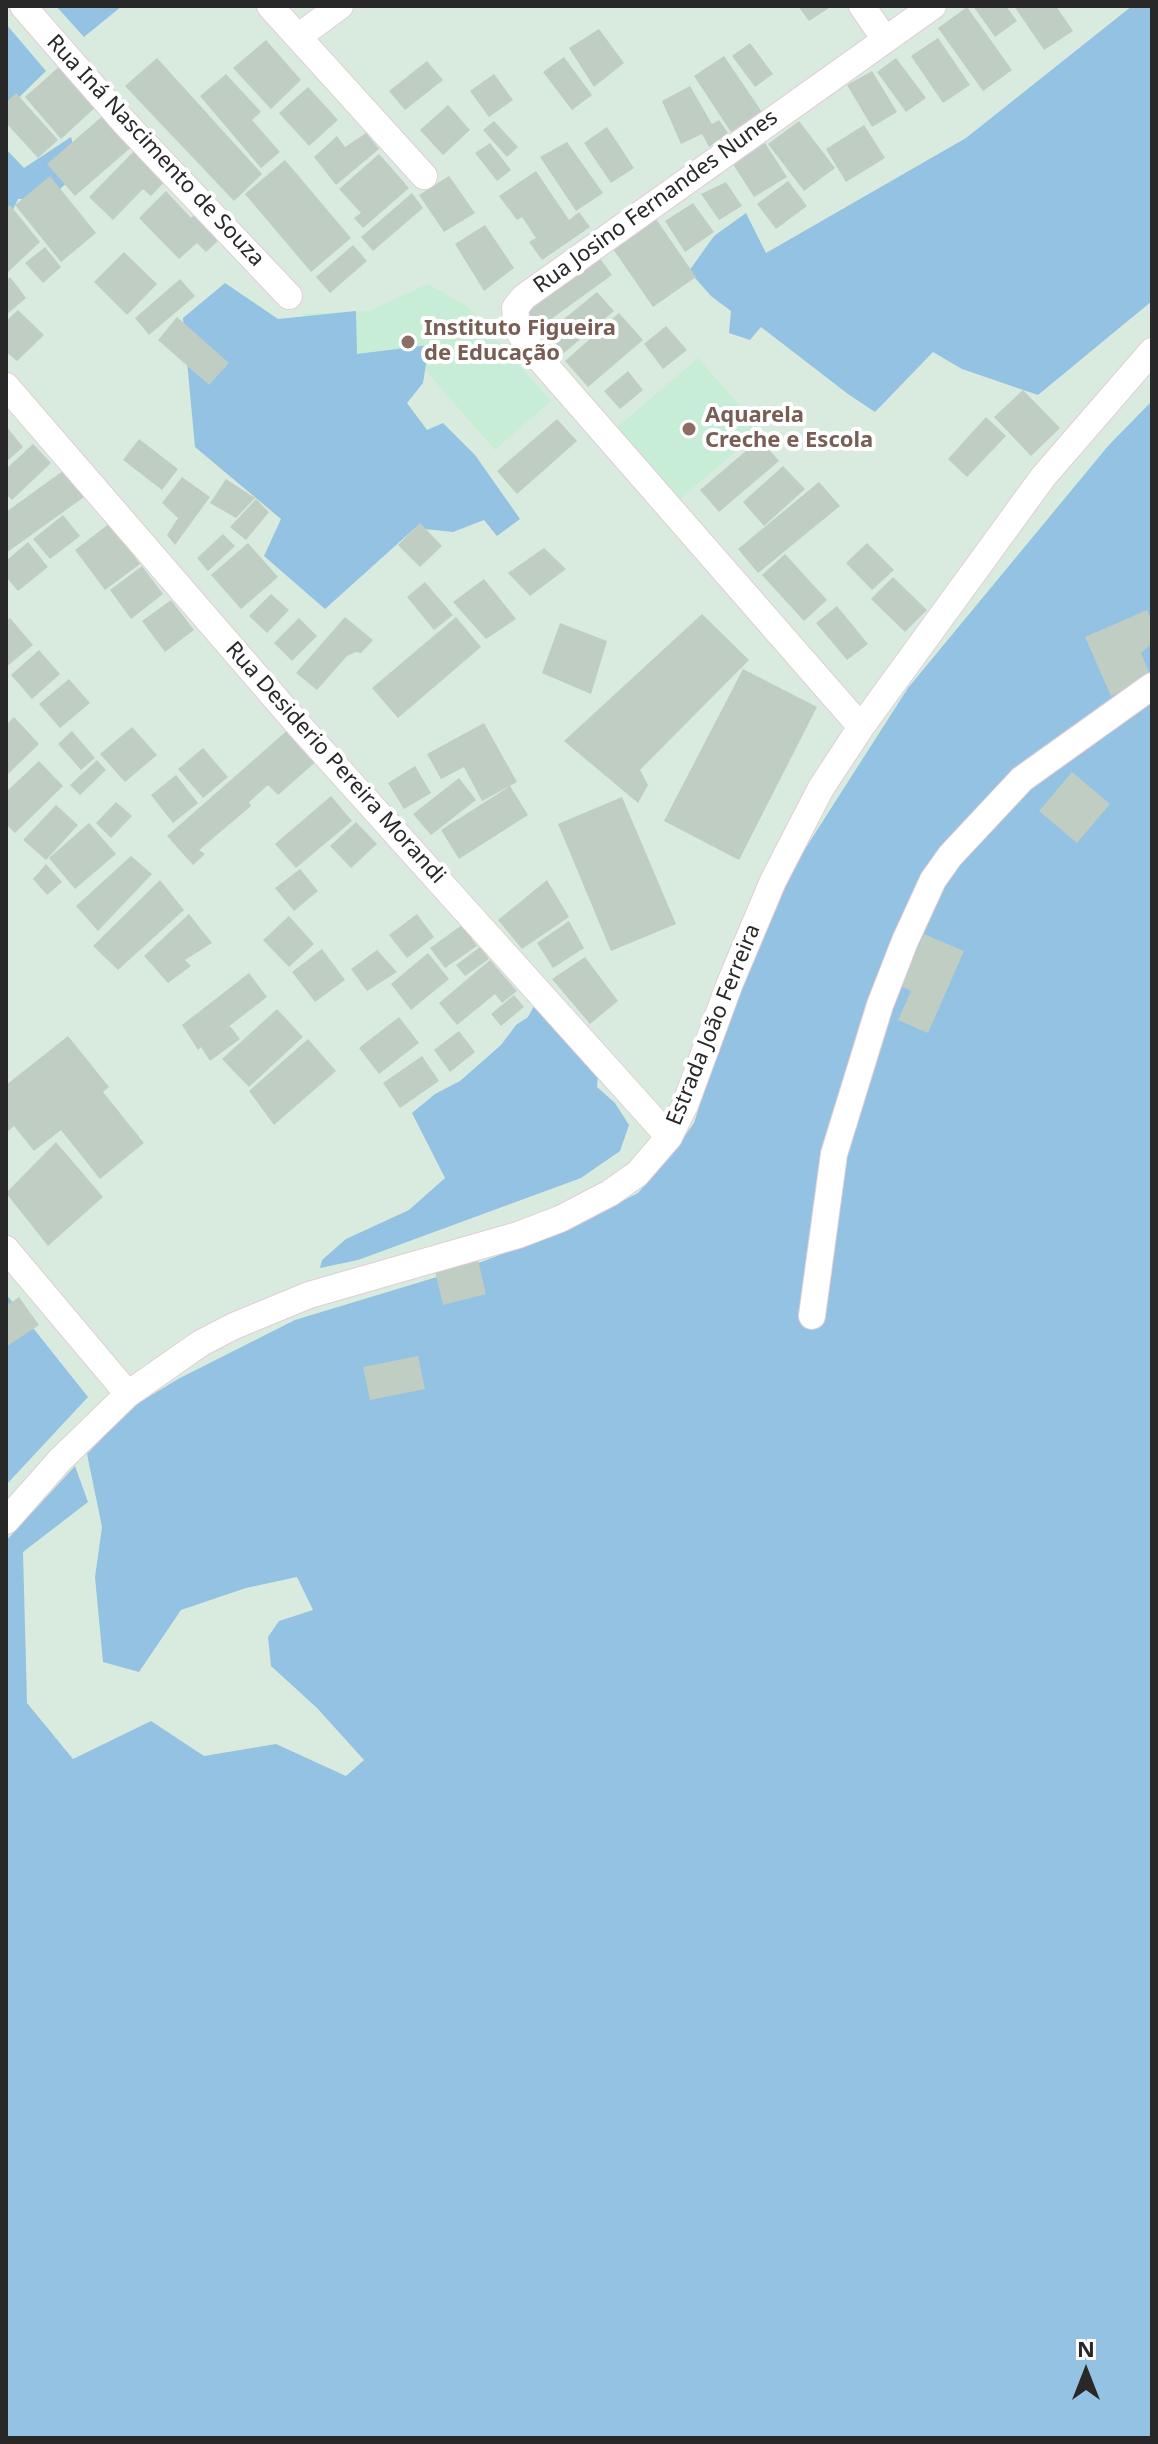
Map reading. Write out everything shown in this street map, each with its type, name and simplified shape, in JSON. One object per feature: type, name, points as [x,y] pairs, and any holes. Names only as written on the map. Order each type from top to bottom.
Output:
[{"type":"street","name":"Rua Iná Nascimento de Souza","points":[[23,6],[124,122],[289,296]]},
{"type":"street","points":[[270,6],[424,176]]},
{"type":"street","points":[[298,37],[340,6]]},
{"type":"street","points":[[862,6],[884,38]]},
{"type":"street","name":"Rua Josino Fernandes Nunes","points":[[861,727],[525,342],[514,318],[515,308],[524,297],[933,6]]},
{"type":"street","name":"Estrada João Ferreira","points":[[6,1521],[60,1460],[128,1394],[201,1343],[309,1295],[518,1235],[560,1219],[637,1174],[669,1137],[694,1085],[730,983],[773,881],[821,788],[861,727],[1043,477],[1152,351]]},
{"type":"street","name":"Rua Desiderio Pereira Morandi","points":[[6,386],[296,722],[669,1137]]},
{"type":"street","points":[[812,1316],[834,1154],[880,1005],[933,880],[950,856],[1022,779],[1152,686]]},
{"type":"street","points":[[6,1249],[128,1394]]},
{"type":"shaded area","points":[[56,6],[122,6],[84,37]]},
{"type":"shaded area","points":[[1132,6],[1152,6],[1152,301],[1038,395],[962,369],[933,352],[875,412],[761,327],[750,340],[729,333],[731,311],[711,296],[689,271],[714,236],[746,213],[766,253],[966,138]]},
{"type":"shaded area","points":[[6,24],[46,71],[6,110]]},
{"type":"shaded area","points":[[71,137],[80,171],[49,199],[18,199],[6,225],[6,149],[24,168]]},
{"type":"shaded area","points":[[225,283],[278,319],[356,311],[357,354],[429,345],[423,383],[407,403],[427,430],[443,423],[475,455],[520,519],[497,536],[484,520],[453,532],[415,528],[325,609],[264,556],[281,519],[195,447],[183,318]]},
{"type":"shaded area","name":"Instituto Figueira de Educação","points":[[428,284],[467,306],[551,401],[495,450],[425,370],[342,389],[301,314],[369,311]]},
{"type":"shaded area","name":"Aquarela Creche e Escola","points":[[698,358],[761,430],[679,500],[616,428]]},
{"type":"shaded area","points":[[1152,401],[1152,2438],[6,2438],[6,1541],[75,1466],[88,1502],[23,1552],[27,1703],[73,1759],[151,1721],[204,1756],[276,1744],[346,1776],[364,1760],[317,1708],[271,1666],[268,1637],[279,1621],[313,1610],[297,1577],[246,1588],[181,1610],[139,1672],[103,1662],[95,1577],[102,1527],[87,1454],[132,1407],[178,1379],[295,1320],[460,1270],[568,1229],[638,1193],[694,1123],[731,1008],[789,874],[908,688],[1108,446]]},
{"type":"shaded area","points":[[535,1004],[598,1074],[597,1087],[615,1103],[629,1125],[620,1151],[581,1178],[358,1260],[320,1268],[322,1260],[346,1239],[409,1210],[445,1178],[412,1113],[435,1094],[460,1081],[501,1045],[516,1025],[528,1017]]},
{"type":"shaded area","points":[[6,1294],[88,1397],[6,1485]]},
{"type":"building","points":[[798,6],[832,6],[809,21]]},
{"type":"building","points":[[973,6],[1006,6],[1017,21],[995,37]]},
{"type":"building","points":[[1014,6],[1056,6],[1073,31],[1044,50]]},
{"type":"building","points":[[967,7],[1012,70],[983,91],[938,28]]},
{"type":"building","points":[[599,29],[624,63],[594,87],[569,48]]},
{"type":"building","points":[[938,38],[970,85],[943,103],[911,56]]},
{"type":"building","points":[[266,40],[301,80],[271,109],[233,68]]},
{"type":"building","points":[[750,43],[773,74],[755,87],[732,56]]},
{"type":"building","points":[[724,56],[762,112],[731,132],[694,76]]},
{"type":"building","points":[[564,57],[592,95],[572,110],[543,72]]},
{"type":"building","points":[[157,58],[262,174],[234,201],[125,86]]},
{"type":"building","points":[[896,58],[926,98],[906,112],[877,72]]},
{"type":"building","points":[[427,61],[443,80],[405,110],[389,91]]},
{"type":"building","points":[[61,65],[98,105],[61,139],[25,97]]},
{"type":"building","points":[[872,71],[897,112],[872,127],[847,85]]},
{"type":"building","points":[[226,74],[261,112],[252,120],[280,152],[261,168],[200,96]]},
{"type":"building","points":[[494,74],[513,100],[489,117],[470,91]]},
{"type":"building","points":[[690,86],[712,124],[719,120],[728,133],[709,147],[702,134],[681,144],[662,101]]},
{"type":"building","points":[[308,87],[338,120],[309,146],[279,113]]},
{"type":"building","points":[[16,93],[58,140],[38,158],[6,123],[6,102]]},
{"type":"building","points":[[448,105],[470,130],[443,155],[420,130]]},
{"type":"building","points":[[105,114],[135,144],[75,196],[47,164]]},
{"type":"building","points":[[494,121],[518,147],[507,157],[483,130]]},
{"type":"building","points":[[799,121],[835,168],[804,191],[768,144]]},
{"type":"building","points":[[864,125],[885,158],[846,182],[826,149]]},
{"type":"building","points":[[607,127],[634,168],[611,183],[584,143]]},
{"type":"building","points":[[366,133],[379,149],[336,185],[314,157],[337,136],[345,147]]},
{"type":"building","points":[[567,142],[603,193],[576,211],[540,157]]},
{"type":"building","points":[[490,143],[511,170],[497,181],[475,153]]},
{"type":"building","points":[[765,143],[787,177],[754,197],[733,164]]},
{"type":"building","points":[[137,148],[168,178],[151,196],[143,189],[113,220],[89,197]]},
{"type":"building","points":[[379,154],[409,188],[363,228],[354,218],[361,213],[339,189]]},
{"type":"building","points":[[285,160],[351,238],[311,272],[245,194]]},
{"type":"building","points":[[536,171],[569,220],[579,212],[590,227],[542,260],[529,242],[536,238],[522,217],[517,220],[499,196]]},
{"type":"building","points":[[50,176],[96,233],[61,262],[15,205]]},
{"type":"building","points":[[449,176],[475,213],[444,232],[419,195]]},
{"type":"building","points":[[788,181],[807,206],[776,229],[757,204]]},
{"type":"building","points":[[726,182],[742,206],[719,220],[701,194]]},
{"type":"building","points":[[166,191],[191,218],[196,213],[221,238],[206,252],[197,243],[179,259],[139,218]]},
{"type":"building","points":[[412,193],[423,208],[373,251],[361,237]]},
{"type":"building","points":[[693,203],[714,232],[685,252],[665,221]]},
{"type":"building","points":[[10,205],[40,242],[6,274],[6,208]]},
{"type":"building","points":[[656,219],[696,277],[653,307],[613,249]]},
{"type":"building","points":[[485,225],[514,268],[484,291],[455,244]]},
{"type":"building","points":[[353,245],[367,261],[330,293],[316,277]]},
{"type":"building","points":[[45,247],[61,267],[43,283],[25,263]]},
{"type":"building","points":[[124,252],[157,284],[127,315],[94,282]]},
{"type":"building","points":[[596,253],[612,275],[536,330],[520,309]]},
{"type":"building","points":[[10,277],[26,298],[6,315],[6,281]]},
{"type":"building","points":[[180,279],[195,296],[149,335],[135,318]]},
{"type":"building","points":[[597,292],[614,311],[559,357],[542,337]]},
{"type":"building","points":[[18,310],[44,335],[17,361],[6,352],[6,321]]},
{"type":"building","points":[[619,313],[643,340],[588,387],[565,361]]},
{"type":"building","points":[[177,317],[229,363],[209,385],[158,340]]},
{"type":"building","points":[[666,326],[687,350],[663,369],[644,344]]},
{"type":"building","points":[[628,371],[643,390],[620,409],[604,391]]},
{"type":"building","points":[[1023,390],[1060,428],[1031,456],[994,417]]},
{"type":"building","points":[[986,417],[1006,436],[967,477],[948,459]]},
{"type":"building","points":[[557,419],[577,441],[517,494],[497,471]]},
{"type":"building","points":[[6,426],[23,447],[6,462]]},
{"type":"building","points":[[139,439],[178,469],[162,490],[123,460]]},
{"type":"building","points":[[760,439],[779,461],[719,512],[700,490]]},
{"type":"building","points":[[33,444],[51,463],[12,500],[6,494],[6,469]]},
{"type":"building","points":[[783,466],[805,489],[764,526],[743,502]]},
{"type":"building","points":[[67,468],[87,495],[6,553],[6,512]]},
{"type":"building","points":[[182,477],[210,497],[175,545],[167,535],[178,518],[162,503]]},
{"type":"building","points":[[226,479],[255,498],[236,518],[210,503]]},
{"type":"building","points":[[819,482],[840,506],[758,573],[738,549]]},
{"type":"building","points":[[256,499],[269,512],[246,540],[230,527]]},
{"type":"building","points":[[63,515],[80,536],[50,559],[33,539]]},
{"type":"building","points":[[110,523],[140,564],[105,590],[75,550]]},
{"type":"building","points":[[420,523],[442,546],[420,567],[398,545]]},
{"type":"building","points":[[223,534],[235,546],[208,571],[197,558]]},
{"type":"building","points":[[28,542],[48,567],[18,591],[6,577],[6,561]]},
{"type":"building","points":[[248,543],[278,577],[241,609],[211,575]]},
{"type":"building","points":[[867,543],[894,570],[872,590],[846,563]]},
{"type":"building","points":[[544,548],[566,569],[530,596],[508,573]]},
{"type":"building","points":[[785,554],[827,600],[804,621],[762,575]]},
{"type":"building","points":[[142,566],[163,594],[131,619],[110,590]]},
{"type":"building","points":[[893,577],[927,610],[905,632],[871,599]]},
{"type":"building","points":[[484,579],[516,619],[486,639],[453,602]]},
{"type":"building","points":[[425,582],[453,615],[434,630],[407,597]]},
{"type":"building","points":[[271,594],[289,610],[267,633],[249,616]]},
{"type":"building","points":[[171,600],[194,630],[165,652],[142,621]]},
{"type":"building","points":[[837,606],[868,644],[847,660],[816,623]]},
{"type":"building","points":[[1147,610],[1152,621],[1152,643],[1141,653],[1152,679],[1111,696],[1085,637]]},
{"type":"building","points":[[702,614],[749,660],[640,770],[648,785],[638,803],[564,741]]},
{"type":"building","points":[[345,617],[373,640],[361,653],[347,656],[317,690],[296,673]]},
{"type":"building","points":[[456,617],[481,647],[398,718],[372,688]]},
{"type":"building","points":[[10,618],[33,645],[6,667],[6,621]]},
{"type":"building","points":[[299,618],[317,636],[292,661],[274,643]]},
{"type":"building","points":[[560,623],[607,641],[591,694],[542,673]]},
{"type":"building","points":[[39,650],[60,674],[32,699],[11,675]]},
{"type":"building","points":[[743,669],[817,707],[739,860],[664,821]]},
{"type":"building","points":[[69,679],[90,703],[60,728],[39,704]]},
{"type":"building","points":[[14,717],[39,744],[6,776],[6,725]]},
{"type":"building","points":[[484,723],[517,782],[482,801],[464,767],[441,779],[427,754]]},
{"type":"building","points":[[132,727],[157,755],[125,782],[100,754]]},
{"type":"building","points":[[290,728],[318,760],[278,795],[268,785],[249,802],[251,806],[199,850],[205,854],[193,865],[167,836]]},
{"type":"building","points":[[72,731],[95,758],[81,770],[58,744]]},
{"type":"building","points":[[203,748],[228,777],[203,798],[178,769]]},
{"type":"building","points":[[97,760],[106,770],[80,795],[70,785]]},
{"type":"building","points":[[39,761],[63,786],[15,833],[6,824],[6,792]]},
{"type":"building","points":[[415,766],[431,793],[404,809],[388,783]]},
{"type":"building","points":[[1072,772],[1110,804],[1077,843],[1039,811]]},
{"type":"building","points":[[176,775],[198,803],[173,823],[151,795]]},
{"type":"building","points":[[459,778],[476,800],[431,835],[413,814]]},
{"type":"building","points":[[510,786],[528,815],[459,859],[441,830]]},
{"type":"building","points":[[331,796],[352,821],[296,868],[275,844]]},
{"type":"building","points":[[622,797],[676,924],[611,951],[558,824]]},
{"type":"building","points":[[116,802],[132,816],[111,838],[96,823]]},
{"type":"building","points":[[56,805],[78,825],[46,860],[23,840]]},
{"type":"building","points":[[356,822],[377,844],[351,868],[330,846]]},
{"type":"building","points":[[89,823],[116,854],[75,889],[49,858]]},
{"type":"building","points":[[131,856],[152,874],[98,931],[76,906]]},
{"type":"building","points":[[46,864],[62,882],[47,895],[33,879]]},
{"type":"building","points":[[300,869],[318,891],[294,911],[275,888]]},
{"type":"building","points":[[160,880],[184,910],[118,970],[93,946]]},
{"type":"building","points":[[547,880],[569,917],[522,949],[498,920]]},
{"type":"building","points":[[189,914],[212,943],[185,960],[191,966],[168,983],[144,956]]},
{"type":"building","points":[[417,914],[434,937],[407,958],[389,935]]},
{"type":"building","points":[[289,916],[314,944],[289,967],[263,940]]},
{"type":"building","points":[[569,921],[584,948],[553,968],[537,943]]},
{"type":"building","points":[[462,925],[477,946],[445,968],[430,948]]},
{"type":"building","points":[[924,934],[964,951],[928,1033],[898,1020],[911,991],[900,986]]},
{"type":"building","points":[[480,947],[489,959],[465,976],[456,965]]},
{"type":"building","points":[[322,949],[345,980],[315,1002],[292,972]]},
{"type":"building","points":[[377,950],[397,972],[367,991],[351,969]]},
{"type":"building","points":[[428,953],[449,979],[411,1010],[391,984]]},
{"type":"building","points":[[585,957],[618,1001],[590,1024],[552,979]]},
{"type":"building","points":[[490,960],[517,991],[502,1003],[495,994],[457,1025],[439,1003]]},
{"type":"building","points":[[249,973],[267,997],[223,1031],[230,1026],[240,1039],[210,1061],[201,1047],[198,1050],[182,1025]]},
{"type":"building","points":[[514,995],[524,1007],[501,1026],[491,1014]]},
{"type":"building","points":[[277,1009],[303,1037],[249,1087],[222,1059]]},
{"type":"building","points":[[399,1017],[419,1043],[379,1074],[359,1048]]},
{"type":"building","points":[[459,1031],[475,1052],[450,1072],[434,1050]]},
{"type":"building","points":[[68,1036],[109,1087],[103,1092],[144,1143],[100,1179],[61,1130],[34,1151],[14,1126],[6,1133],[6,1085]]},
{"type":"building","points":[[308,1039],[336,1071],[274,1125],[249,1091]]},
{"type":"building","points":[[422,1056],[439,1081],[400,1108],[383,1083]]},
{"type":"building","points":[[56,1142],[103,1197],[48,1246],[6,1193]]},
{"type":"building","points":[[478,1260],[486,1294],[443,1305],[435,1271]]},
{"type":"building","points":[[19,1297],[39,1325],[6,1347],[6,1306]]},
{"type":"building","points":[[418,1356],[425,1389],[370,1400],[363,1367]]},
{"type":"place","name":"Instituto Figueira de Educação","points":[[408,342]]},
{"type":"place","name":"Aquarela Creche e Escola","points":[[689,429]]}]
